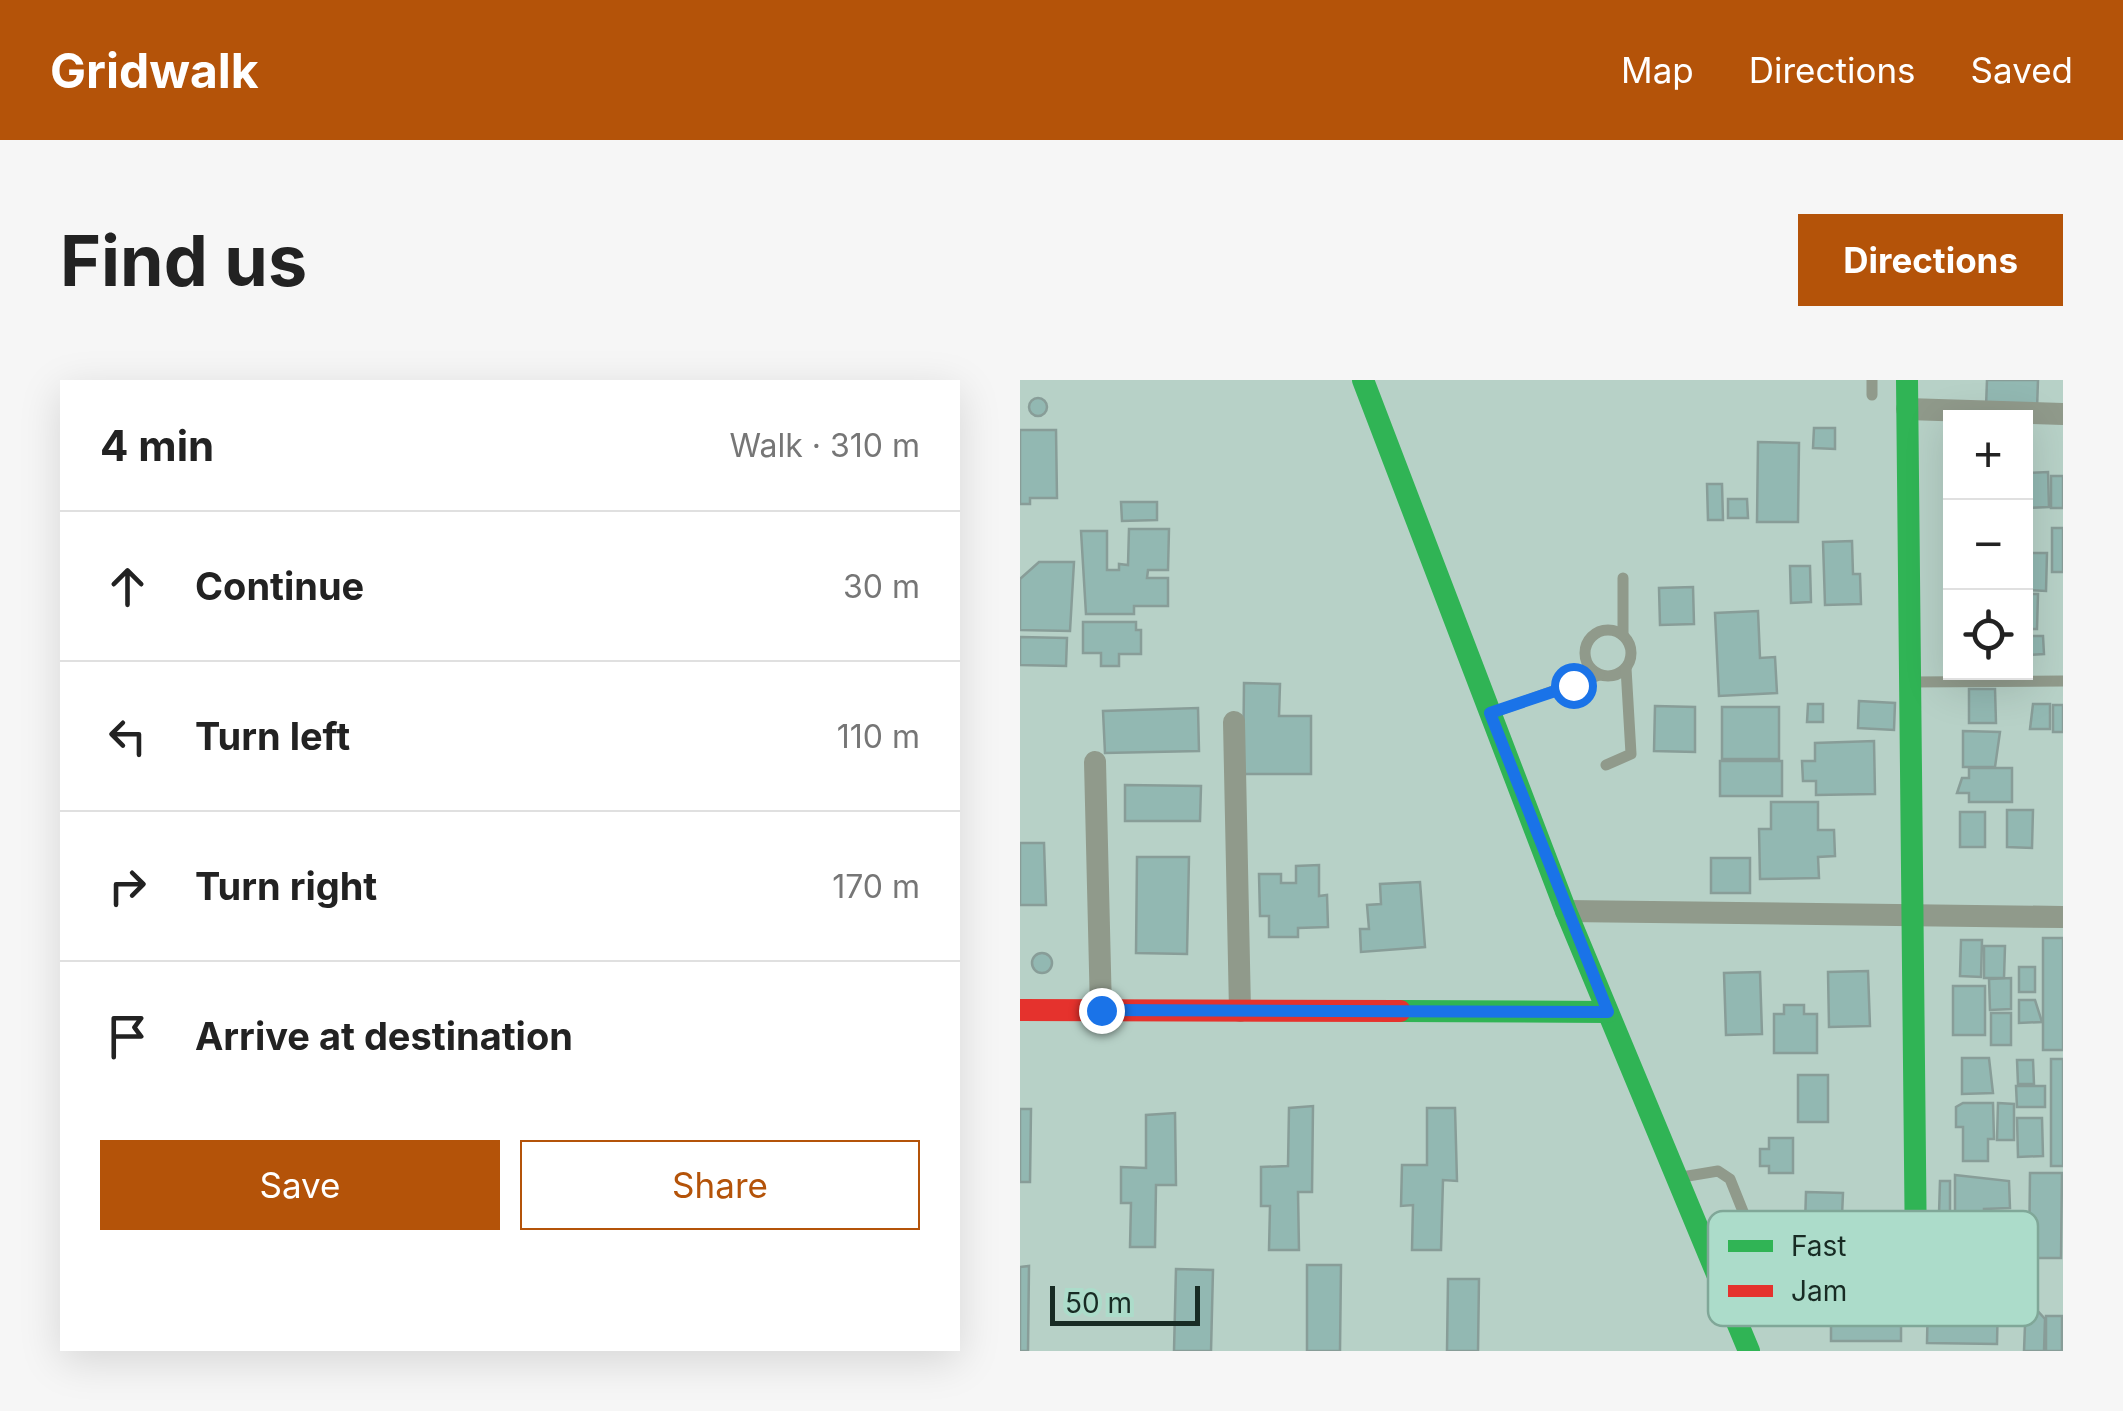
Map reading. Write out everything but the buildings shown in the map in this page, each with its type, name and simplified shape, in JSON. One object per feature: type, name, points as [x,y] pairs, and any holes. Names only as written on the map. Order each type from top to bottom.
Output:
[{"type":"street","points":[[1363,380],[1566,911],[1708,1253]]},
{"type":"street","points":[[1907,380],[1916,1211]]},
{"type":"street","points":[[1907,410],[2063,414]]},
{"type":"street","points":[[1234,722],[1240,1011]]},
{"type":"street","points":[[1096,762],[1101,1010]]},
{"type":"street","points":[[1566,911],[2063,916]]},
{"type":"street","points":[[1020,1010],[1608,1012]]},
{"type":"street","points":[[1739,1326],[1749,1351]]},
{"type":"lane","points":[[1872,380],[1872,396]]},
{"type":"lane","points":[[1606,765],[1631,754],[1626,668],[1632,654],[1623,634],[1623,578]]},
{"type":"lane","points":[[1599,675],[1585,659],[1590,638],[1602,630],[1623,634]]},
{"type":"lane","points":[[1490,713],[1599,675],[1614,676],[1626,668]]},
{"type":"lane","points":[[1910,682],[2063,681]]},
{"type":"lane","points":[[1676,1178],[1718,1170],[1730,1178],[1743,1211]]},
{"type":"traffic: fast","points":[[1363,380],[1566,911],[1708,1252]]},
{"type":"traffic: fast","points":[[1907,380],[1916,1211]]},
{"type":"traffic: fast","points":[[1400,1011],[1607,1012]]},
{"type":"traffic: fast","points":[[1739,1326],[1749,1351]]},
{"type":"traffic: jam","points":[[1020,1010],[1400,1011]]},
{"type":"route","points":[[1101,1010],[1608,1012],[1490,713],[1573,685]]}]
